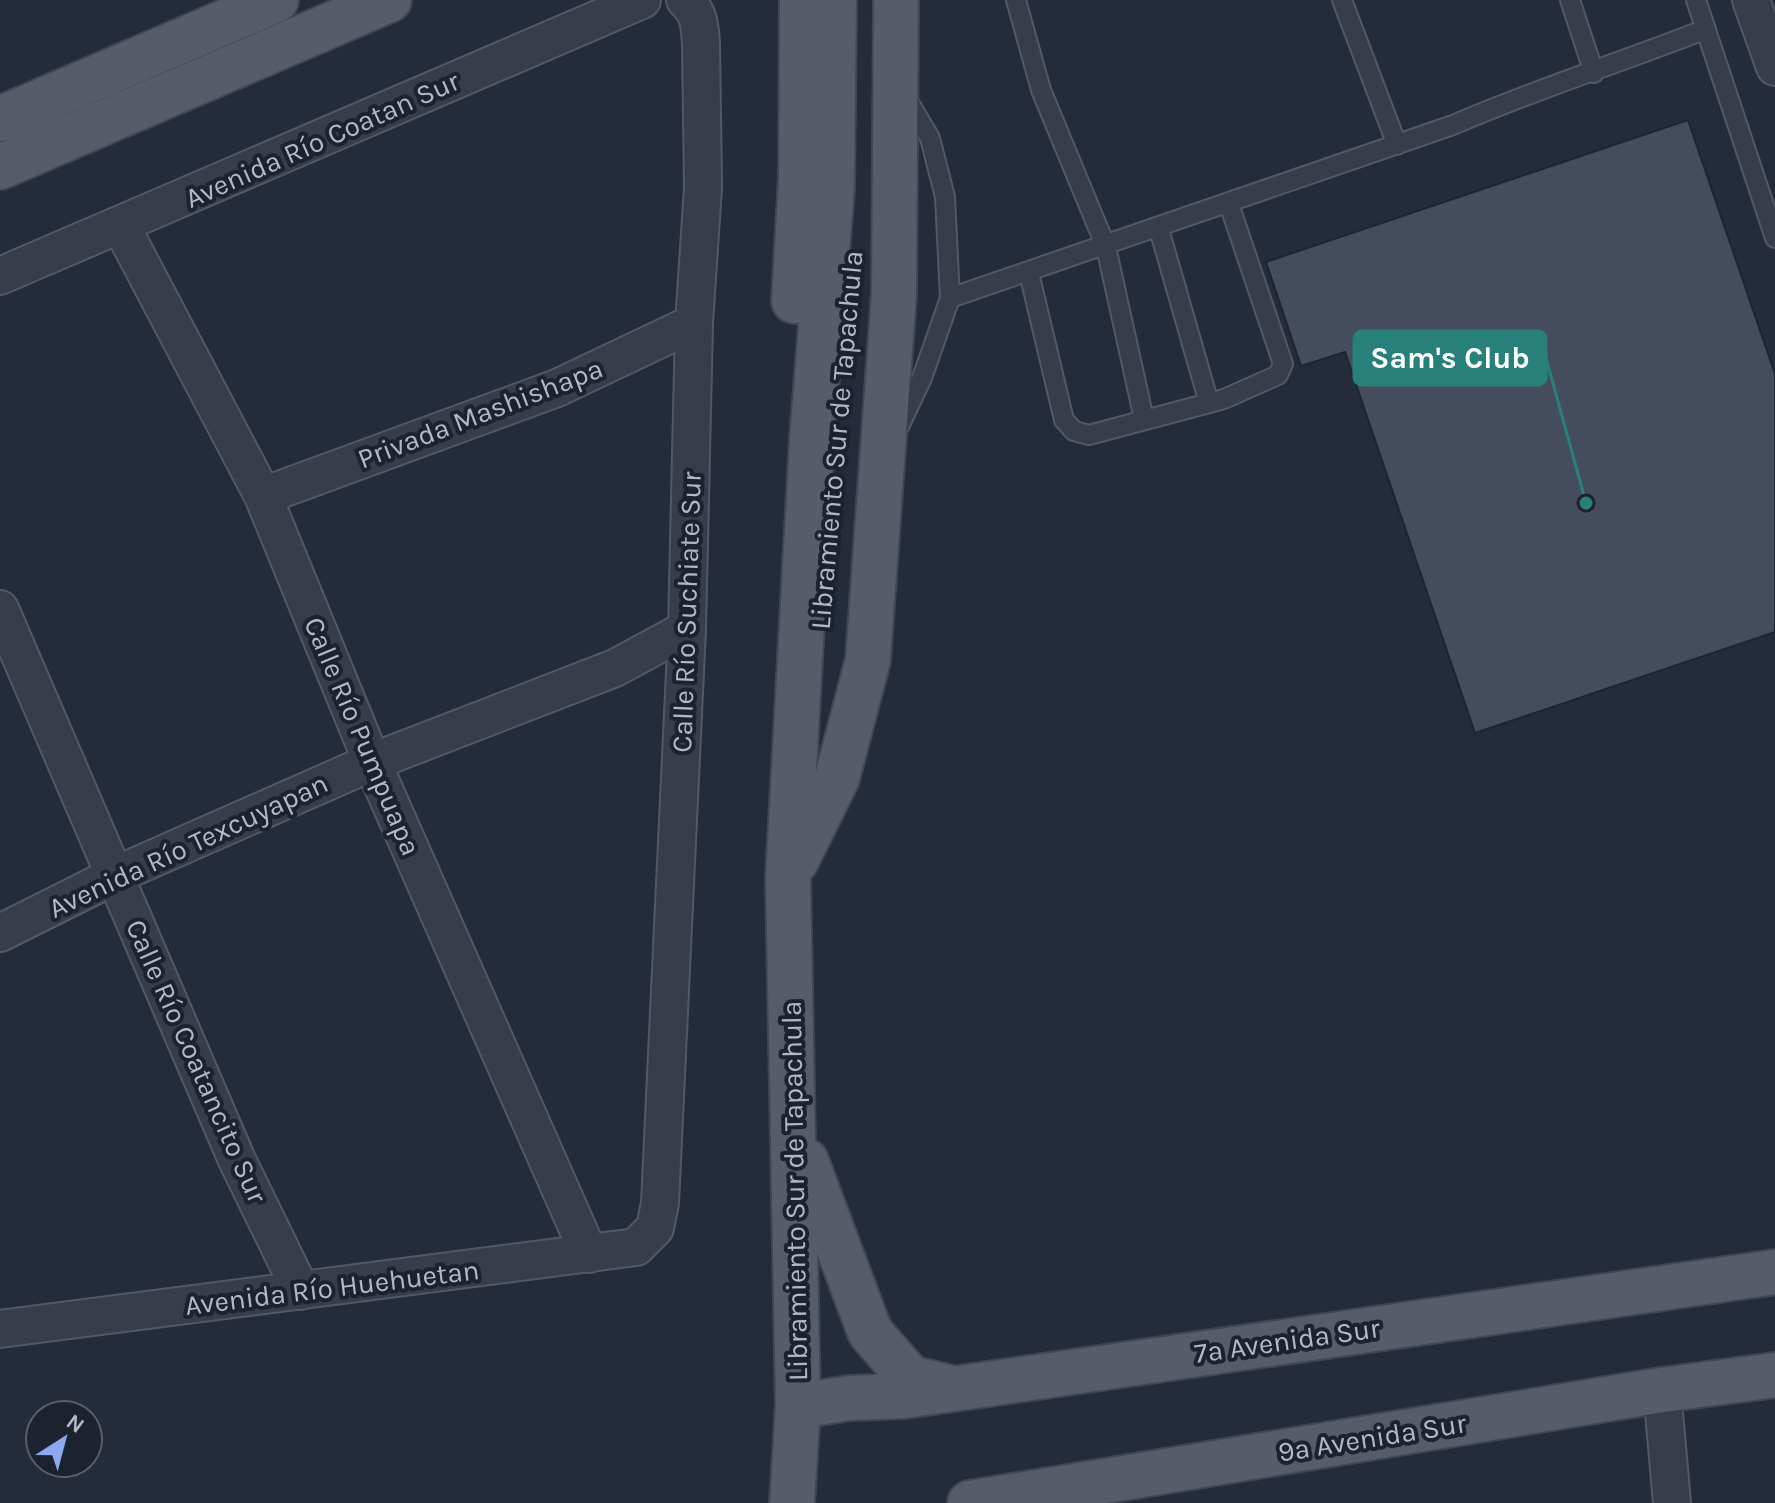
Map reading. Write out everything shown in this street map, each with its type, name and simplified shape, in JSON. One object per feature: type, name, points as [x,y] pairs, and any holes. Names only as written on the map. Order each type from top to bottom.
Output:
[{"type":"main road","points":[[0,119],[276,0]]},
{"type":"main road","points":[[0,167],[389,0]]},
{"type":"main road","points":[[788,878],[780,753],[779,666],[801,177],[802,0]]},
{"type":"main road","name":"Libramiento Sur de Tapachula","points":[[792,1503],[798,1406],[788,878],[812,439],[832,188],[834,0]]},
{"type":"main road","name":"Libramiento Sur de Tapachula","points":[[788,878],[819,645],[834,410],[856,200],[862,0]]},
{"type":"main road","points":[[788,878],[837,778],[868,660],[894,293],[896,0]]},
{"type":"main road","points":[[793,1125],[870,1332],[910,1378],[958,1389]]},
{"type":"main road","name":"7a Avenida Sur","points":[[798,1406],[958,1389],[1775,1272]]},
{"type":"main road","name":"9a Avenida Sur","points":[[970,1503],[1662,1390],[1775,1375]]},
{"type":"street","name":"Avenida Río Coatan Sur","points":[[0,276],[642,0]]},
{"type":"street","name":"Calle Río Suchiate Sur","points":[[655,1228],[660,1203],[687,629],[694,323],[703,188],[699,21],[694,8],[685,0]]},
{"type":"street","points":[[1751,0],[1775,67]]},
{"type":"street","name":"Calle Río Pumpuapa","points":[[121,226],[263,496],[372,762],[589,1254]]},
{"type":"street","name":"Privada Mashishapa","points":[[263,496],[557,388],[694,323]]},
{"type":"street","name":"Calle Río Coatancito Sur","points":[[0,609],[237,1160],[301,1291]]},
{"type":"street","name":"Avenida Río Texcuyapan","points":[[0,933],[116,875],[372,762],[615,668],[687,629]]},
{"type":"street","name":"Avenida Río Huehuetan","points":[[0,1329],[636,1247],[655,1228]]},
{"type":"street","points":[[1662,1390],[1672,1503]]},
{"type":"lane","points":[[1016,0],[1041,90],[1106,247],[1144,419]]},
{"type":"lane","points":[[1342,0],[1397,145]]},
{"type":"lane","points":[[1570,0],[1594,73]]},
{"type":"lane","points":[[1696,0],[1775,238]]},
{"type":"lane","points":[[950,298],[1159,229],[1397,145],[1524,94],[1594,73],[1706,29]]},
{"type":"lane","points":[[881,462],[922,378],[950,298],[945,197],[938,167],[930,138],[897,83]]},
{"type":"lane","points":[[1029,273],[1064,420],[1074,431],[1089,435],[1209,403],[1278,375],[1283,364],[1229,204]]},
{"type":"lane","points":[[1159,229],[1209,403]]},
{"type":"building","points":[[1688,120],[1775,374],[1775,632],[1475,733],[1345,352],[1301,366],[1266,262]]},
{"type":"place","name":"Sam's Club","points":[[1586,503]]}]
